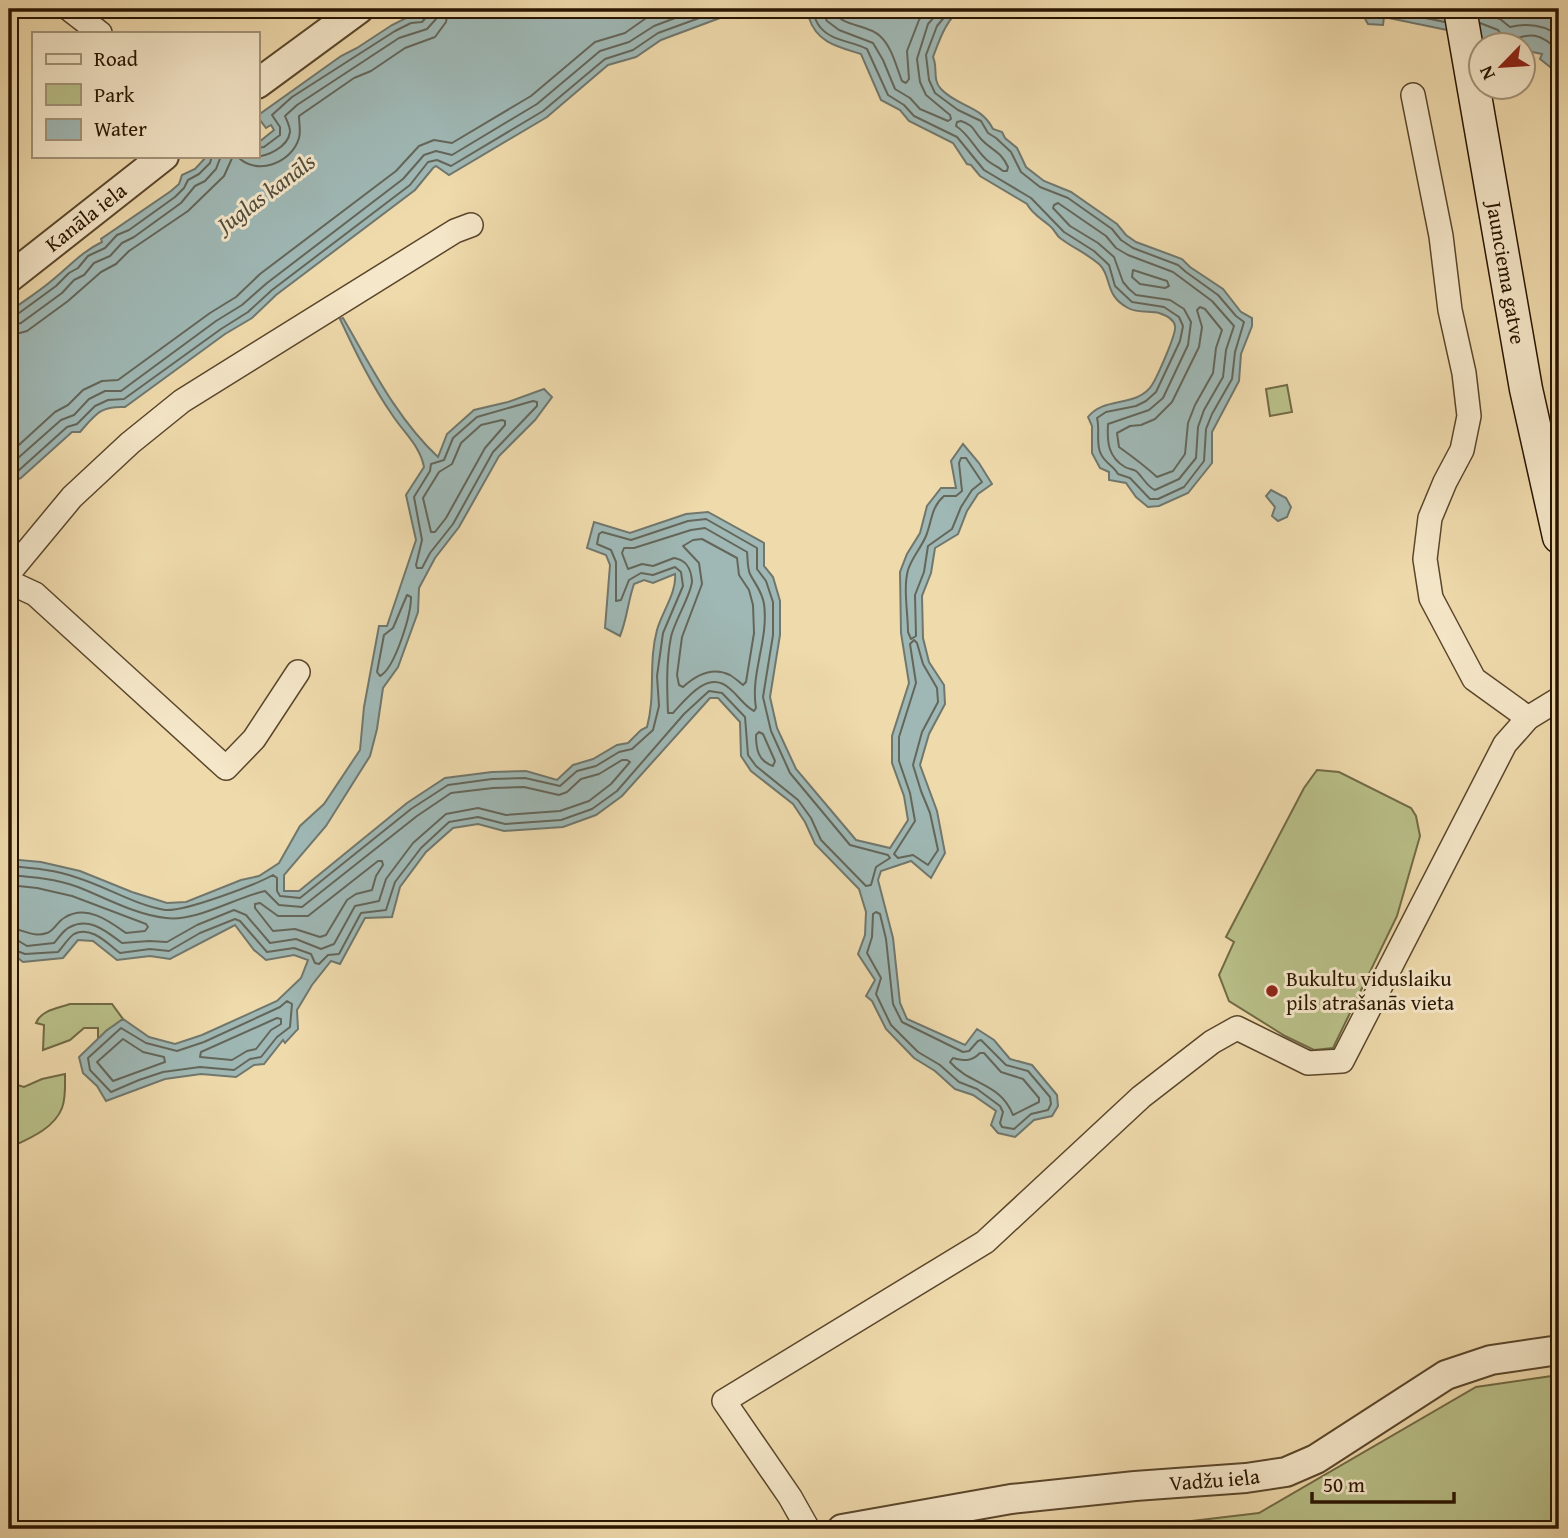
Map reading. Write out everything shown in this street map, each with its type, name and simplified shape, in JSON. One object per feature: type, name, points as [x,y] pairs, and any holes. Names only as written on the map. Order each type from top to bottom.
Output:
[{"type":"main road","name":"Jaunciema gatve","points":[[1460,9],[1526,389],[1559,537]]},
{"type":"street","points":[[69,9],[99,32]]},
{"type":"street","points":[[259,83],[359,9]]},
{"type":"street","points":[[1413,95],[1441,236],[1450,310],[1464,373],[1469,416],[1462,450],[1430,518],[1425,559],[1431,598],[1474,679],[1528,718]]},
{"type":"street","name":"Kanāla iela","points":[[9,278],[160,158]]},
{"type":"street","points":[[9,572],[72,497],[130,443],[182,401],[419,253],[471,225]]},
{"type":"street","points":[[9,582],[35,594],[226,768],[254,739],[298,672]]},
{"type":"street","points":[[808,1529],[790,1497],[724,1401],[985,1242],[1141,1097],[1212,1042],[1237,1028],[1308,1063],[1342,1061],[1505,744],[1528,718],[1559,699]]},
{"type":"street","name":"Vadžu iela","points":[[842,1529],[1011,1499],[1286,1472],[1316,1459],[1446,1375],[1491,1360],[1559,1350]]},
{"type":"green space","points":[[1287,385],[1292,412],[1270,416],[1266,389]]},
{"type":"green space","points":[[1317,770],[1339,772],[1411,808],[1416,816],[1420,836],[1397,916],[1333,1048],[1314,1050],[1285,1036],[1229,1001],[1219,975],[1234,942],[1226,937],[1304,788]]},
{"type":"green space","points":[[70,1004],[112,1004],[123,1019],[106,1031],[98,1041],[98,1028],[84,1028],[70,1040],[43,1050],[44,1025],[36,1023],[38,1019],[50,1010]]},
{"type":"green space","points":[[9,1072],[14,1084],[24,1087],[42,1079],[65,1074],[65,1087],[62,1108],[53,1122],[9,1148]]},
{"type":"green space","points":[[1559,1375],[1559,1529],[1124,1529],[1259,1513],[1476,1387]]},
{"type":"water","name":"Juglas kanāls","points":[[424,9],[744,9],[661,40],[636,57],[608,65],[547,117],[449,175],[436,166],[415,190],[276,295],[252,318],[225,334],[125,407],[99,412],[80,432],[72,432],[21,478],[9,484],[9,312],[81,255],[102,242],[101,239],[171,191],[179,184],[182,175],[195,169],[205,158],[259,158],[259,142],[274,130],[271,125],[266,128],[259,115],[341,56],[392,25],[410,16],[418,16]]},
{"type":"water","points":[[794,9],[963,9],[948,23],[933,57],[937,82],[941,89],[982,115],[993,129],[1002,132],[1017,148],[1026,167],[1044,181],[1071,192],[1117,224],[1136,242],[1182,259],[1223,289],[1241,312],[1252,318],[1252,326],[1241,354],[1239,381],[1212,432],[1212,463],[1188,493],[1159,506],[1148,507],[1126,483],[1109,480],[1109,472],[1100,468],[1092,453],[1092,426],[1088,417],[1103,406],[1129,400],[1146,392],[1162,365],[1173,337],[1173,321],[1159,313],[1135,311],[1120,303],[1100,265],[1060,238],[1027,204],[980,176],[967,164],[953,143],[909,121],[900,110],[881,100],[861,54],[823,39],[809,18]]},
{"type":"water","points":[[1349,9],[1559,9],[1559,74],[1540,59],[1542,54],[1536,53],[1536,32],[1466,32],[1466,35],[1384,17],[1383,25],[1368,24],[1363,15]]},
{"type":"water","points":[[343,318],[397,409],[438,457],[447,434],[474,410],[508,402],[544,389],[552,397],[535,420],[499,456],[459,527],[435,558],[419,588],[418,612],[398,667],[383,688],[370,756],[326,826],[284,875],[284,891],[299,891],[407,803],[445,778],[526,771],[557,780],[573,765],[593,759],[617,745],[628,743],[647,727],[654,642],[674,588],[675,574],[653,583],[644,580],[634,584],[620,636],[605,628],[610,565],[606,555],[587,548],[594,522],[630,533],[686,514],[708,512],[764,543],[764,566],[773,577],[780,601],[780,635],[770,697],[777,728],[796,769],[856,840],[890,848],[908,820],[904,796],[892,763],[892,736],[909,683],[901,633],[900,572],[920,533],[927,506],[941,488],[956,488],[951,461],[963,444],[992,484],[978,494],[967,511],[958,534],[935,548],[931,573],[922,596],[923,638],[929,662],[944,685],[945,704],[929,734],[920,765],[937,811],[945,853],[931,878],[911,861],[881,871],[878,880],[893,938],[900,1003],[907,1019],[965,1045],[977,1029],[994,1040],[1010,1059],[1032,1065],[1057,1095],[1058,1106],[1052,1116],[1034,1120],[1015,1137],[998,1133],[991,1125],[996,1111],[973,1095],[955,1089],[935,1071],[914,1058],[886,1029],[872,1001],[866,996],[875,980],[858,954],[865,935],[866,912],[859,889],[815,844],[793,804],[751,771],[741,756],[740,722],[718,698],[710,698],[622,796],[596,815],[563,827],[504,831],[478,824],[453,828],[426,852],[400,887],[392,917],[365,918],[340,964],[331,961],[312,985],[297,1010],[298,1029],[285,1043],[283,1040],[264,1064],[254,1065],[236,1077],[201,1074],[165,1079],[106,1101],[97,1086],[83,1073],[79,1057],[123,1019],[149,1037],[175,1044],[202,1035],[277,1001],[301,978],[308,960],[294,955],[266,960],[254,950],[235,925],[170,959],[150,956],[117,960],[93,941],[78,940],[63,958],[23,962],[9,951],[9,859],[41,862],[80,871],[167,903],[186,902],[241,880],[259,876],[279,863],[300,826],[324,804],[360,750],[364,707],[379,626],[387,626],[416,540],[406,495],[424,467],[416,446],[385,405],[365,369],[340,319]]},
{"type":"water","points":[[1271,490],[1286,498],[1291,507],[1287,517],[1278,521],[1272,516],[1275,507],[1266,496]]},
{"type":"place","name":"Bukultu viduslaiku pils atrašanās vieta","points":[[1272,991]]}]
